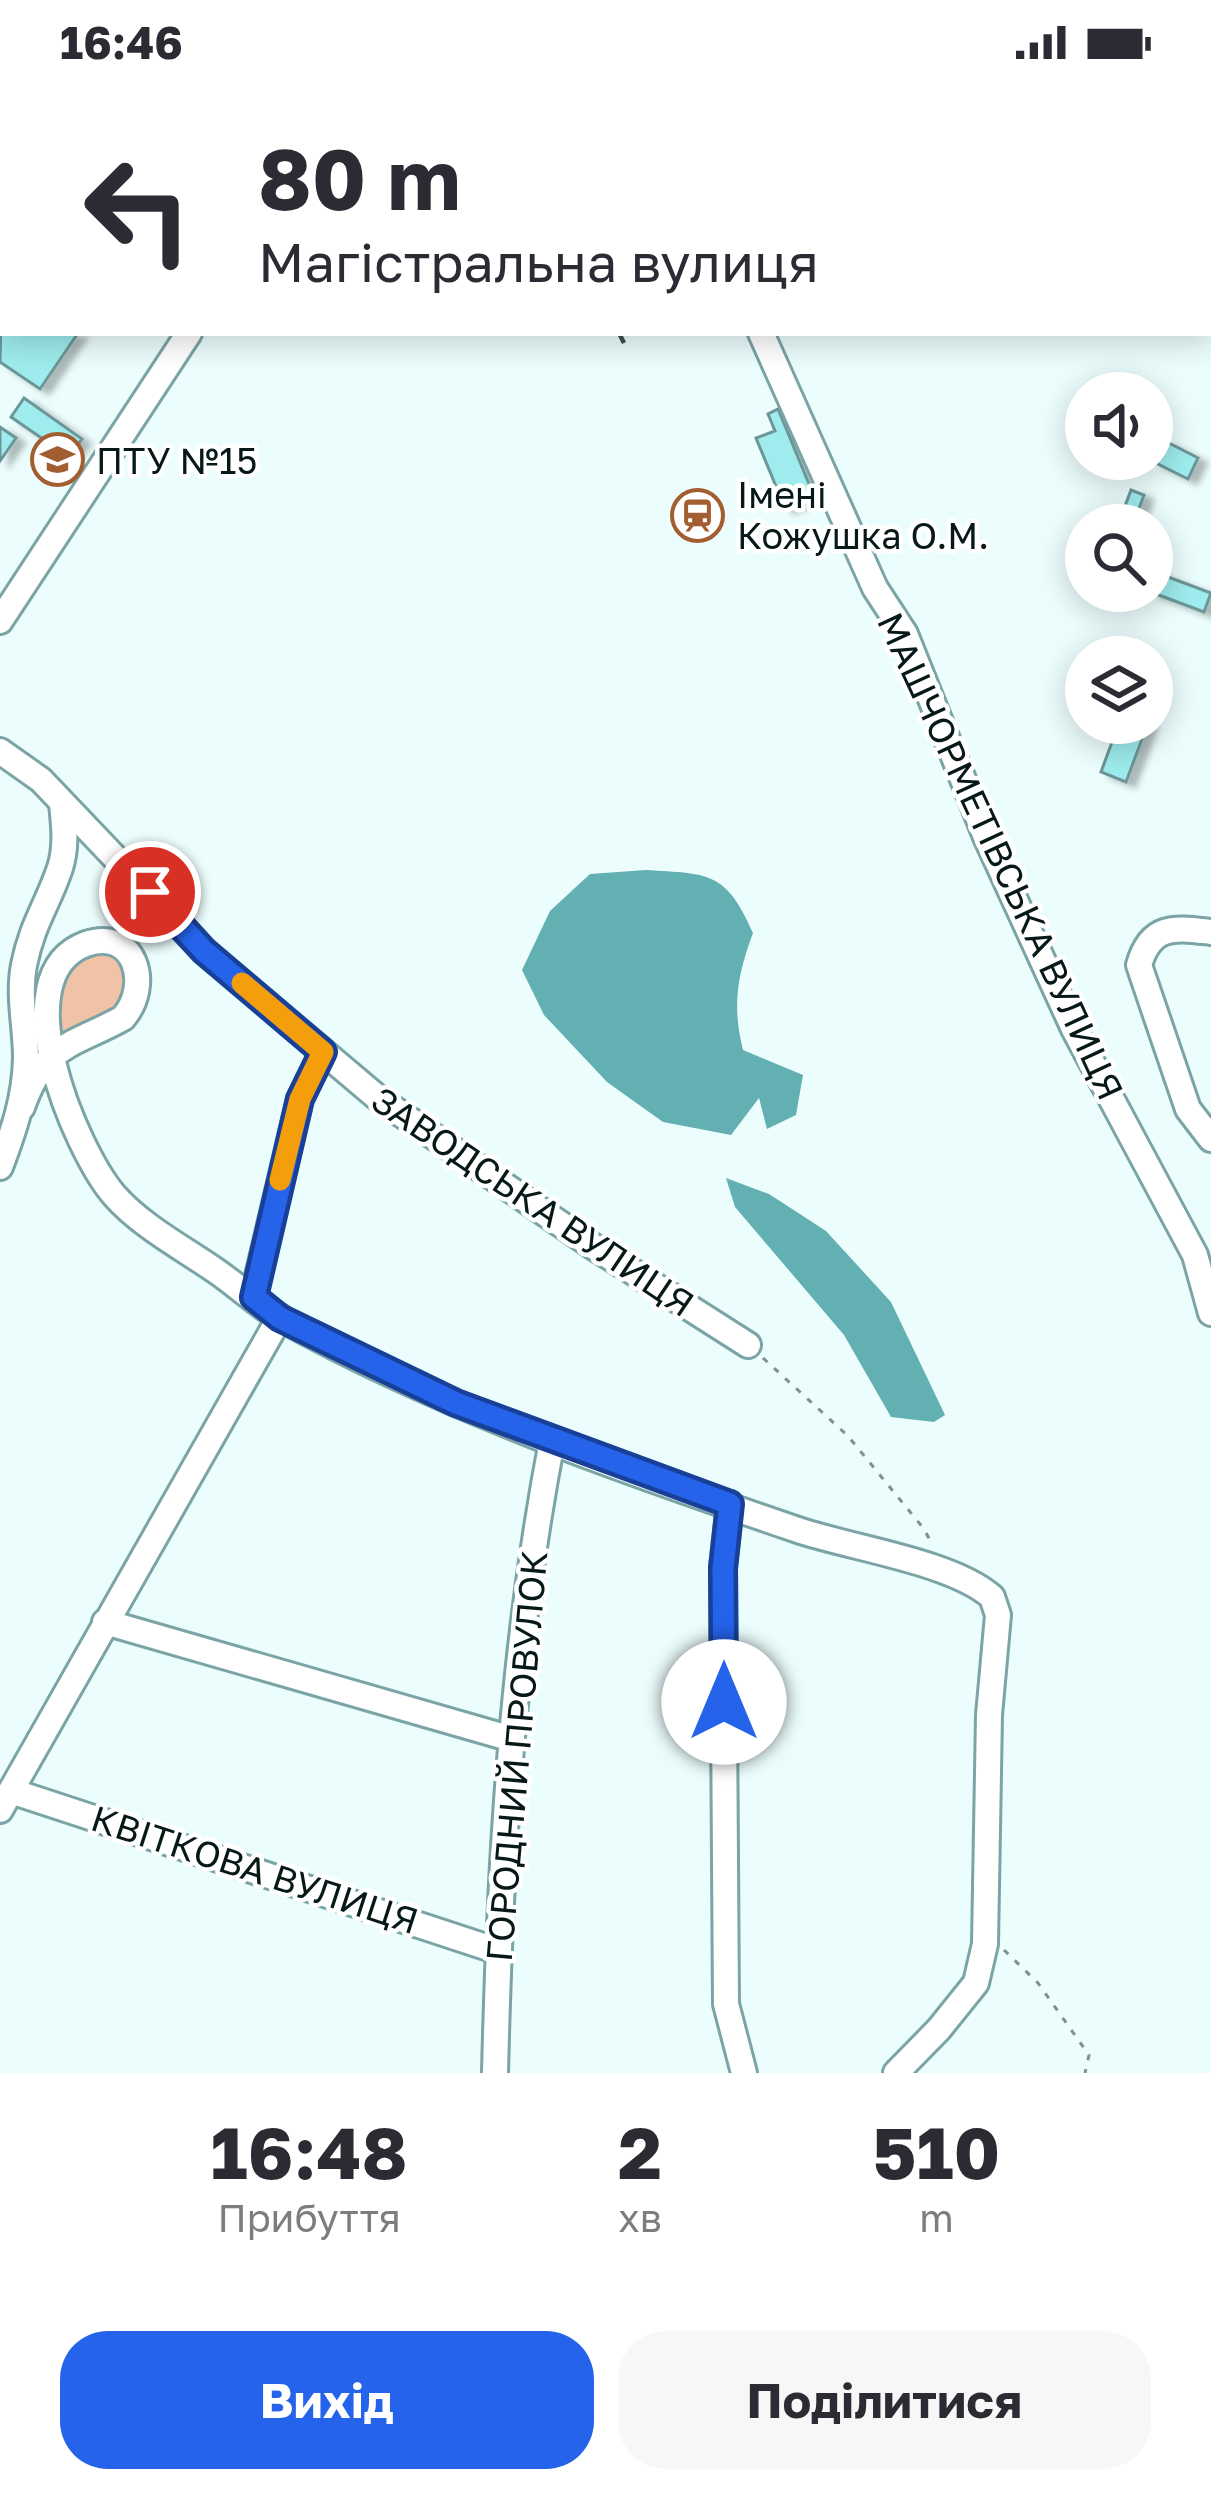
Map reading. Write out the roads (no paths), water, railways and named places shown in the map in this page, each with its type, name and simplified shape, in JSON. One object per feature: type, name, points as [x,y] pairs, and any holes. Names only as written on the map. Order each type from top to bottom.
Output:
[{"type":"street","points":[[2,614],[187,336]]},
{"type":"street","name":"МАШЧОРМЕТІВСЬКА ВУЛИЦЯ","points":[[762,336],[874,588],[905,634],[986,837],[1074,1029],[1203,1249],[1211,1313]]},
{"type":"street","name":"ЗАВОДСЬКА ВУЛИЦЯ","points":[[0,751],[41,780],[204,951],[378,1098],[572,1232],[748,1345]]},
{"type":"street","points":[[22,1107],[26,1054],[22,970],[34,921],[60,867],[65,838],[62,803]]},
{"type":"street","points":[[1211,932],[1172,928],[1155,937],[1139,965],[1188,1109],[1211,1139]]},
{"type":"street","points":[[0,1167],[30,1085],[50,1054],[123,1018],[132,1008],[140,983],[132,958],[123,948],[98,941],[59,962],[50,992],[50,1054],[76,1129],[113,1193],[146,1222],[280,1318],[456,1403],[796,1530],[946,1573],[992,1597],[998,1615],[989,1715],[985,1944],[976,1983],[940,2030],[896,2073]]},
{"type":"street","points":[[254,1297],[300,1099],[323,1052]]},
{"type":"street","points":[[5,1800],[280,1318]]},
{"type":"street","name":"ГОРОДНИЙ ПРОВУЛОК","points":[[495,2073],[512,1739],[537,1520],[552,1441]]},
{"type":"street","points":[[730,1504],[723,1568],[726,2004],[744,2073]]},
{"type":"street","points":[[105,1622],[512,1739]]},
{"type":"street","name":"КВІТКОВА ВУЛИЦЯ","points":[[5,1800],[498,1951]]},
{"type":"water","points":[[646,870],[700,875],[734,898],[753,933],[738,991],[743,1050],[803,1075],[796,1115],[767,1129],[759,1098],[731,1135],[663,1122],[607,1082],[544,1015],[522,970],[550,911],[590,874]]},
{"type":"water","points":[[726,1178],[769,1194],[826,1231],[891,1302],[945,1415],[934,1422],[891,1417],[844,1335],[735,1207]]},
{"type":"railway","points":[[620,336],[624,343]]},
{"type":"place","name":"ПТУ №15","points":[[57,460]]},
{"type":"place","name":"Імені Кожушка О.М.","points":[[698,515]]}]
